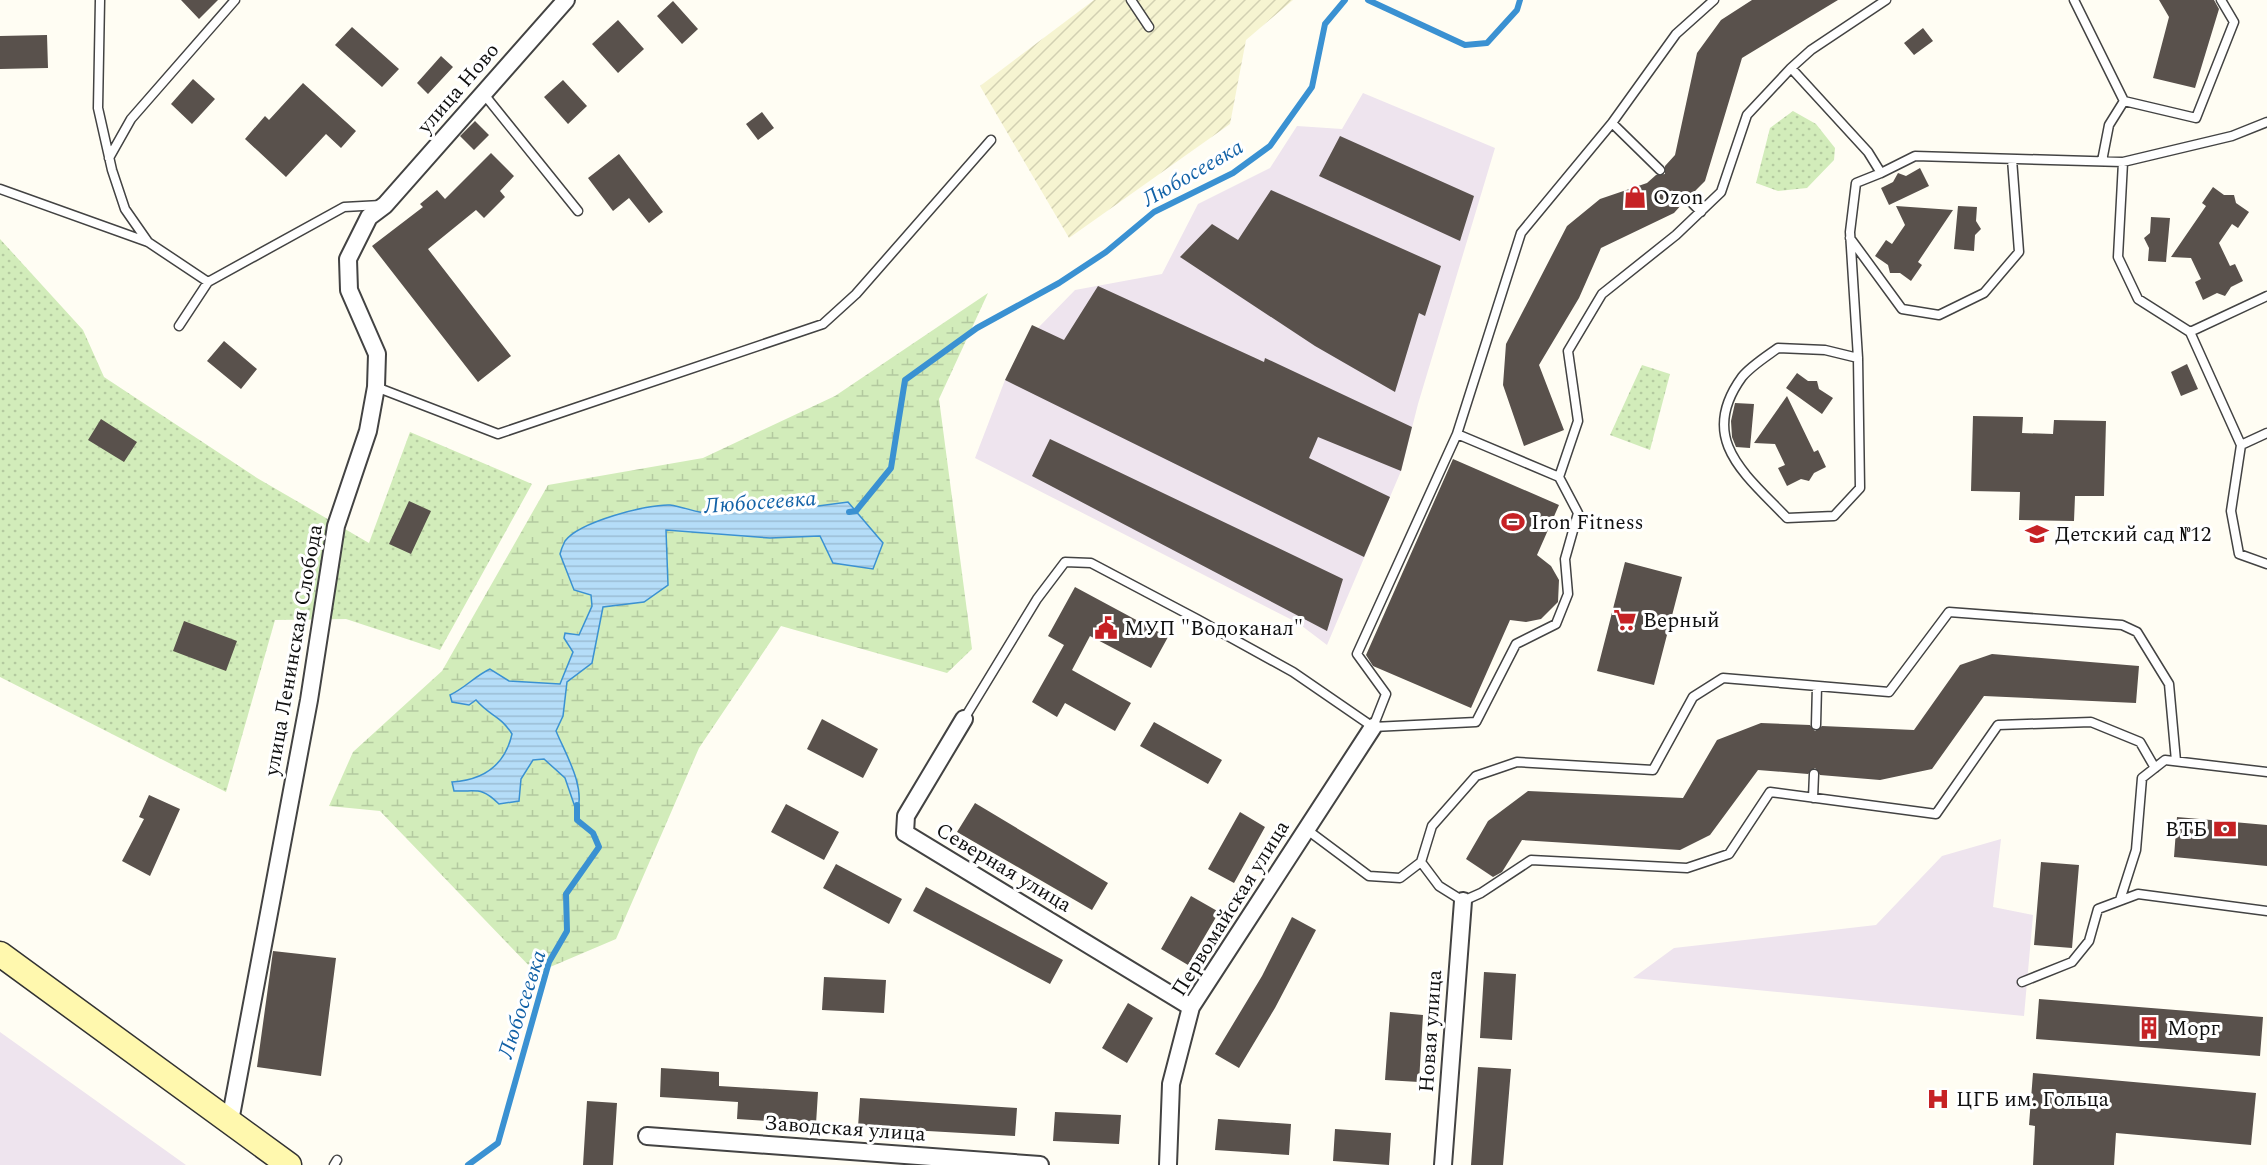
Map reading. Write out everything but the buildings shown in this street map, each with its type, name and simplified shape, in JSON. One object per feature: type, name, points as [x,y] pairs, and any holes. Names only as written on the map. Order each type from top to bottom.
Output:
[{"type":"street","name":"улица Ново","points":[[385,205],[566,0]]},
{"type":"street","name":"улица Ленинская Слобода","points":[[230,1120],[309,699],[336,526],[368,431],[376,387],[377,354],[349,290],[348,259],[369,218],[385,205]]},
{"type":"street","name":"Северная улица","points":[[964,719],[906,816],[905,833],[1191,1007]]},
{"type":"street","name":"Первомайская улица","points":[[1168,1165],[1171,1084],[1191,1007],[1373,727]]},
{"type":"street","name":"Новая улица","points":[[1443,1165],[1463,901]]},
{"type":"street","points":[[0,954],[289,1165]]},
{"type":"street","name":"Заводская улица","points":[[647,1136],[1040,1165]]},
{"type":"lane","points":[[100,0],[98,108],[109,158],[125,209],[148,242]]},
{"type":"lane","points":[[109,158],[131,119],[235,0]]},
{"type":"lane","points":[[1131,0],[1149,27]]},
{"type":"lane","points":[[1373,727],[1386,694],[1357,654],[1456,434],[1521,233],[1612,123],[1676,34],[1714,0]]},
{"type":"lane","points":[[2074,0],[2124,101]]},
{"type":"lane","points":[[2124,101],[2196,118],[2234,22],[2221,0]]},
{"type":"lane","points":[[1559,477],[1578,421],[1568,351],[1602,294],[1676,236],[1721,192],[1747,115],[1791,68],[1811,50],[1884,1]]},
{"type":"lane","points":[[1791,68],[1868,152],[1881,173]]},
{"type":"lane","points":[[483,93],[578,211]]},
{"type":"lane","points":[[2102,161],[2109,125],[2124,101]]},
{"type":"lane","points":[[1858,358],[1825,350],[1778,348],[1743,376],[1725,409],[1724,440],[1743,472],[1787,518],[1834,516],[1860,489],[1858,358],[1850,237],[1857,183],[1915,156],[2123,162],[2232,136],[2267,122]]},
{"type":"lane","points":[[1612,123],[1660,170]]},
{"type":"lane","points":[[376,387],[498,434],[823,324],[856,294],[991,140]]},
{"type":"lane","points":[[1850,237],[1902,309],[1939,315],[1984,293],[2019,252],[2012,159]]},
{"type":"lane","points":[[2123,162],[2118,257],[2138,299],[2190,332],[2241,445],[2231,511],[2239,554],[2267,564]]},
{"type":"lane","points":[[0,189],[148,242],[208,282]]},
{"type":"lane","points":[[1688,199],[1701,212]]},
{"type":"lane","points":[[179,326],[208,282],[344,207],[385,205]]},
{"type":"lane","points":[[2190,332],[2267,296]]},
{"type":"lane","points":[[2241,445],[2267,433]]},
{"type":"lane","points":[[964,719],[1037,599],[1065,562],[1091,563],[1197,619],[1293,672],[1373,727],[1476,722],[1516,644],[1556,624],[1569,594],[1565,559],[1578,513],[1559,477],[1456,434]]},
{"type":"lane","points":[[1306,829],[1369,876],[1400,878],[1420,862],[1432,826],[1476,776],[1517,762],[1653,770],[1693,697],[1723,678],[1889,692],[1949,612],[2122,625],[2137,632],[2169,684],[2176,761]]},
{"type":"lane","points":[[1816,725],[1817,686]]},
{"type":"lane","points":[[1420,862],[1439,886],[1463,901],[1531,860],[1687,868],[1729,854],[1770,792],[1936,814],[1998,725],[2091,722],[2140,742],[2155,768]]},
{"type":"lane","points":[[2120,900],[2136,850],[2142,778],[2165,760],[2267,772]]},
{"type":"lane","points":[[1813,798],[1814,774]]},
{"type":"lane","points":[[2022,982],[2072,962],[2089,941],[2098,909],[2138,894],[2267,911]]},
{"type":"shaded area","points":[[1094,0],[1293,0],[1246,40],[1230,124],[1069,238],[980,86]]},
{"type":"shaded area","points":[[1363,93],[1495,148],[1418,404],[1401,471],[1327,645],[1298,623],[975,458],[1005,380],[1037,329],[1075,290],[1162,274],[1198,204],[1270,168],[1297,126],[1342,129]]},
{"type":"shaded area","points":[[2001,839],[1993,907],[2033,915],[2024,1016],[1633,978],[1674,948],[1876,925],[1942,856]]},
{"type":"shaded area","points":[[0,1032],[186,1165],[0,1165]]},
{"type":"green space","points":[[1793,111],[1816,124],[1835,148],[1834,160],[1807,188],[1778,191],[1756,183],[1770,128]]},
{"type":"green space","points":[[0,239],[83,330],[104,377],[257,478],[369,543],[410,432],[532,484],[440,650],[346,619],[275,620],[226,792],[0,677]]},
{"type":"green space","points":[[988,293],[939,399],[972,649],[947,673],[781,626],[699,748],[616,939],[536,973],[380,811],[329,806],[353,752],[442,671],[548,485],[703,458],[835,396]]},
{"type":"green space","points":[[1642,365],[1670,374],[1650,450],[1610,435]]},
{"type":"water","points":[[799,501],[818,506],[848,502],[883,543],[873,569],[833,563],[820,536],[770,538],[666,530],[668,585],[644,602],[603,607],[592,663],[567,682],[563,716],[556,731],[577,782],[579,803],[577,813],[565,778],[544,759],[533,760],[521,779],[519,801],[499,804],[483,792],[454,791],[452,782],[473,778],[491,769],[504,754],[512,734],[503,723],[476,700],[469,705],[452,702],[450,695],[490,669],[509,681],[560,684],[573,652],[564,638],[565,633],[579,635],[592,606],[591,595],[574,590],[560,554],[565,541],[573,534],[598,521],[659,505],[670,505],[712,514],[724,504],[741,508]]},
{"type":"waterway","name":"Любосеевка","points":[[849,512],[856,511],[891,468],[905,380],[977,328],[1059,283],[1106,252],[1154,212],[1233,173],[1270,146],[1312,87],[1325,24],[1345,0]]},
{"type":"waterway","name":"Любосеевка","points":[[1368,0],[1465,45],[1487,43],[1517,10],[1520,0]]},
{"type":"waterway","name":"Любосеевка","points":[[468,1165],[498,1143],[549,962],[567,931],[566,894],[599,847],[593,833],[577,820],[577,805]]},
{"type":"place","name":"Ozon","points":[[1635,197]]},
{"type":"place","name":"Iron Fitness","points":[[1513,522]]},
{"type":"place","name":"Детский сад №12","points":[[2037,534]]},
{"type":"place","name":"Верный","points":[[1625,620]]},
{"type":"place","name":"МУП \"Водоканал\"","points":[[1106,628]]},
{"type":"place","name":"ВТБ","points":[[2225,829]]},
{"type":"place","name":"Морг","points":[[2149,1028]]},
{"type":"place","name":"ЦГБ им. Гольца","points":[[1938,1099]]}]
